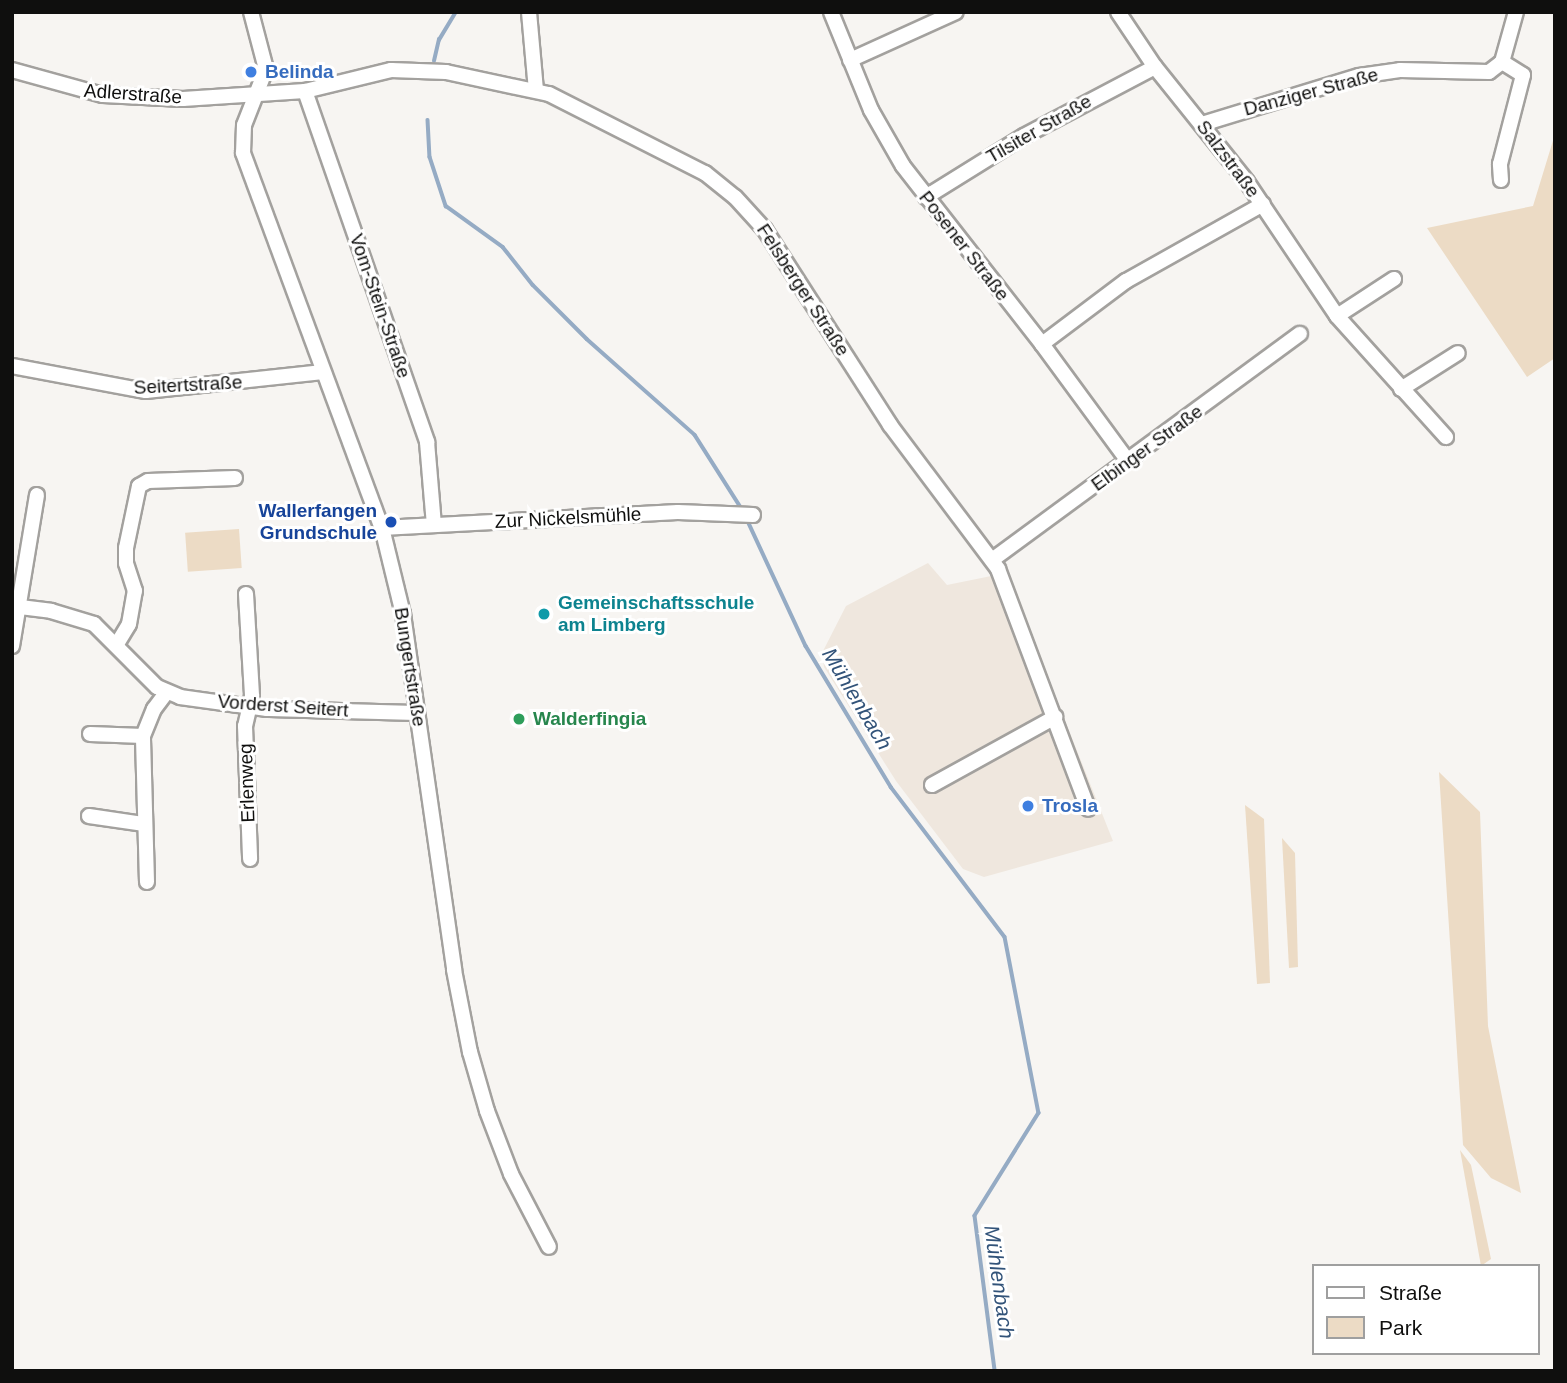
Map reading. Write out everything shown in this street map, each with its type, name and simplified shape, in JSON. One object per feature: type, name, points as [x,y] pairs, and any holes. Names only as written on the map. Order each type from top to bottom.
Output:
[{"type":"street","name":"Bungertstraße","points":[[251,12],[266,69],[244,125],[243,153],[382,528],[403,614],[454,970],[470,1052],[506,1162],[549,1247]]},
{"type":"street","points":[[529,12],[536,90]]},
{"type":"street","name":"Posener Straße","points":[[831,12],[886,137],[926,197],[1042,344],[1128,461]]},
{"type":"street","points":[[850,60],[956,12]]},
{"type":"street","name":"Salzstraße","points":[[1118,12],[1155,66],[1263,204],[1335,313],[1446,437]]},
{"type":"street","points":[[1501,180],[1500,164],[1523,75],[1519,69],[1502,62],[1516,12]]},
{"type":"street","name":"Danziger Straße","points":[[1202,124],[1359,76],[1401,71],[1489,72],[1502,62]]},
{"type":"street","name":"Tilsiter Straße","points":[[926,197],[1024,135],[1155,66]]},
{"type":"street","name":"Felsberger Straße","points":[[257,97],[305,91],[366,74],[408,69],[446,72],[536,90],[573,104],[683,160],[721,184],[751,212],[786,260],[890,425],[992,560],[1007,586],[1088,809]]},
{"type":"street","name":"Adlerstraße","points":[[12,70],[103,95],[183,99],[257,97]]},
{"type":"street","name":"Vom-Stein-Straße","points":[[305,91],[427,442],[434,525]]},
{"type":"street","points":[[1042,344],[1126,281],[1263,204]]},
{"type":"street","points":[[1335,313],[1395,279]]},
{"type":"street","name":"Elbinger Straße","points":[[992,560],[1300,334]]},
{"type":"street","points":[[1401,389],[1458,353]]},
{"type":"street","name":"Seitertstraße","points":[[12,366],[146,391],[323,372]]},
{"type":"street","points":[[117,644],[129,624],[135,591],[126,563],[126,548],[139,486],[148,481],[235,478]]},
{"type":"street","points":[[12,646],[15,606],[37,495]]},
{"type":"street","name":"Zur Nickelsmühle","points":[[382,528],[678,512],[753,515]]},
{"type":"street","name":"Erlenweg","points":[[247,594],[252,696],[245,726],[250,859]]},
{"type":"street","points":[[15,606],[82,619],[94,624],[166,693],[153,709],[143,736],[147,882]]},
{"type":"street","name":"Vorderst Seitert","points":[[166,693],[248,706],[418,713]]},
{"type":"street","points":[[932,785],[1055,718]]},
{"type":"street","points":[[90,734],[143,736]]},
{"type":"street","points":[[89,816],[144,824]]},
{"type":"shaded area","points":[[928,563],[947,585],[1006,573],[1113,841],[984,877],[963,869],[896,781],[824,667],[822,653],[846,606]]},
{"type":"green space","points":[[1555,134],[1555,358],[1527,377],[1427,228],[1533,206]]},
{"type":"green space","points":[[239,529],[242,568],[188,572],[185,533]]},
{"type":"green space","points":[[1439,772],[1480,812],[1488,1026],[1521,1193],[1491,1178],[1463,1145]]},
{"type":"green space","points":[[1245,805],[1264,819],[1270,983],[1257,984]]},
{"type":"green space","points":[[1282,838],[1295,853],[1298,967],[1289,968]]},
{"type":"green space","points":[[1460,1150],[1471,1165],[1491,1259],[1481,1264]]},
{"type":"waterway","name":"Mühlenbach","points":[[434,61],[439,40],[456,12]]},
{"type":"waterway","name":"Mühlenbach","points":[[428,120],[430,157],[446,206],[503,247],[533,285],[587,339],[695,435],[742,509]]},
{"type":"waterway","name":"Mühlenbach","points":[[747,519],[806,646],[891,787],[1005,937],[1039,1113],[975,1216],[995,1371]]},
{"type":"place","name":"Belinda","points":[[251,72]]},
{"type":"place","name":"Wallerfangen Grundschule","points":[[391,522]]},
{"type":"place","name":"Gemeinschaftsschule am Limberg","points":[[544,614]]},
{"type":"place","name":"Walderfingia","points":[[519,719]]},
{"type":"place","name":"Trosla","points":[[1028,806]]}]
